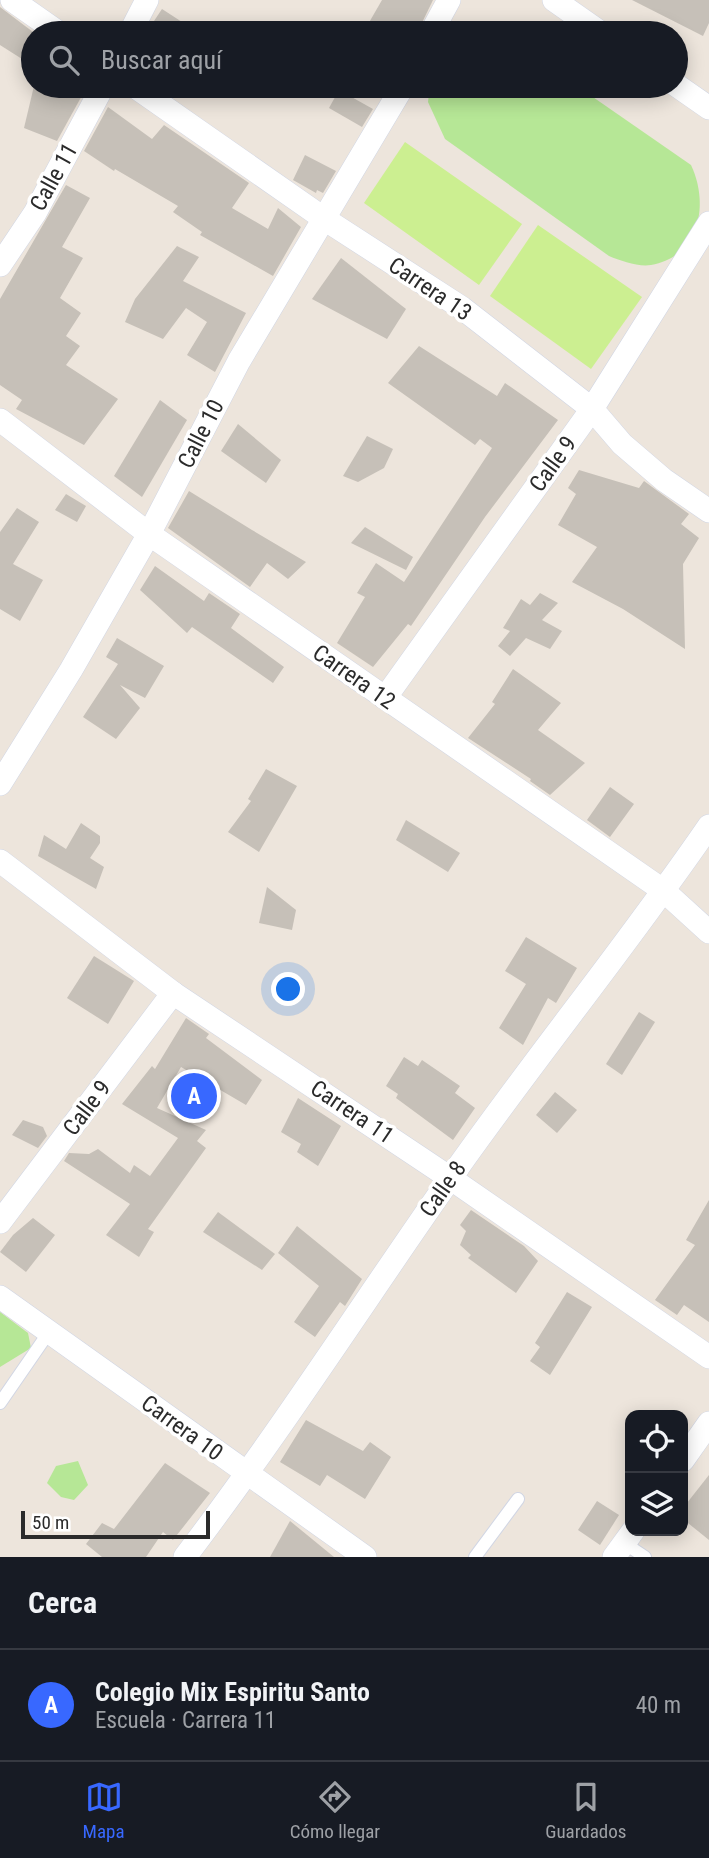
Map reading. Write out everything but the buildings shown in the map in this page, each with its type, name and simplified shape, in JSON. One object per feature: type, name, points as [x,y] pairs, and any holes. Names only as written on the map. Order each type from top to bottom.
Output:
[{"type":"street","points":[[12,0],[42,21]]},
{"type":"street","points":[[136,21],[147,0]]},
{"type":"street","points":[[438,21],[449,0]]},
{"type":"street","points":[[555,0],[584,21]]},
{"type":"street","points":[[688,93],[709,108]]},
{"type":"street","name":"Calle 11","points":[[0,265],[35,213],[97,98]]},
{"type":"street","name":"Carrera 13","points":[[151,98],[326,220],[462,308],[592,409],[622,444],[664,480],[709,511]]},
{"type":"street","name":"Calle 10","points":[[0,784],[71,670],[149,534],[239,361],[326,220],[396,98]]},
{"type":"street","name":"Calle 9","points":[[385,698],[592,409],[709,223]]},
{"type":"street","name":"Carrera 12","points":[[0,420],[149,534],[664,891],[709,932]]},
{"type":"street","name":"Calle 8","points":[[185,1557],[248,1475],[450,1178],[664,891],[709,826]]},
{"type":"street","name":"Carrera 11","points":[[0,861],[173,993],[450,1178],[709,1357]]},
{"type":"street","name":"Calle 9","points":[[0,1222],[173,993]]},
{"type":"street","name":"Carrera 10","points":[[0,1297],[365,1557]]},
{"type":"street","points":[[688,1453],[709,1423]]},
{"type":"lane","points":[[0,1403],[49,1332]]},
{"type":"lane","points":[[475,1557],[518,1499]]},
{"type":"lane","points":[[623,1544],[645,1557]]},
{"type":"green space","points":[[428,98],[594,98],[691,165],[699,195],[699,211],[690,239],[681,251],[668,260],[651,265],[624,262],[609,256],[445,139]]},
{"type":"green space","points":[[405,142],[522,224],[479,285],[364,203]]},
{"type":"green space","points":[[538,225],[642,297],[591,369],[490,296]]},
{"type":"green space","points":[[0,1312],[28,1333],[31,1348],[0,1367]]},
{"type":"green space","points":[[78,1461],[88,1485],[74,1500],[61,1497],[47,1483],[56,1466]]},
{"type":"place","name":"Colegio Mix Espiritu Santo","points":[[194,1096]]}]
